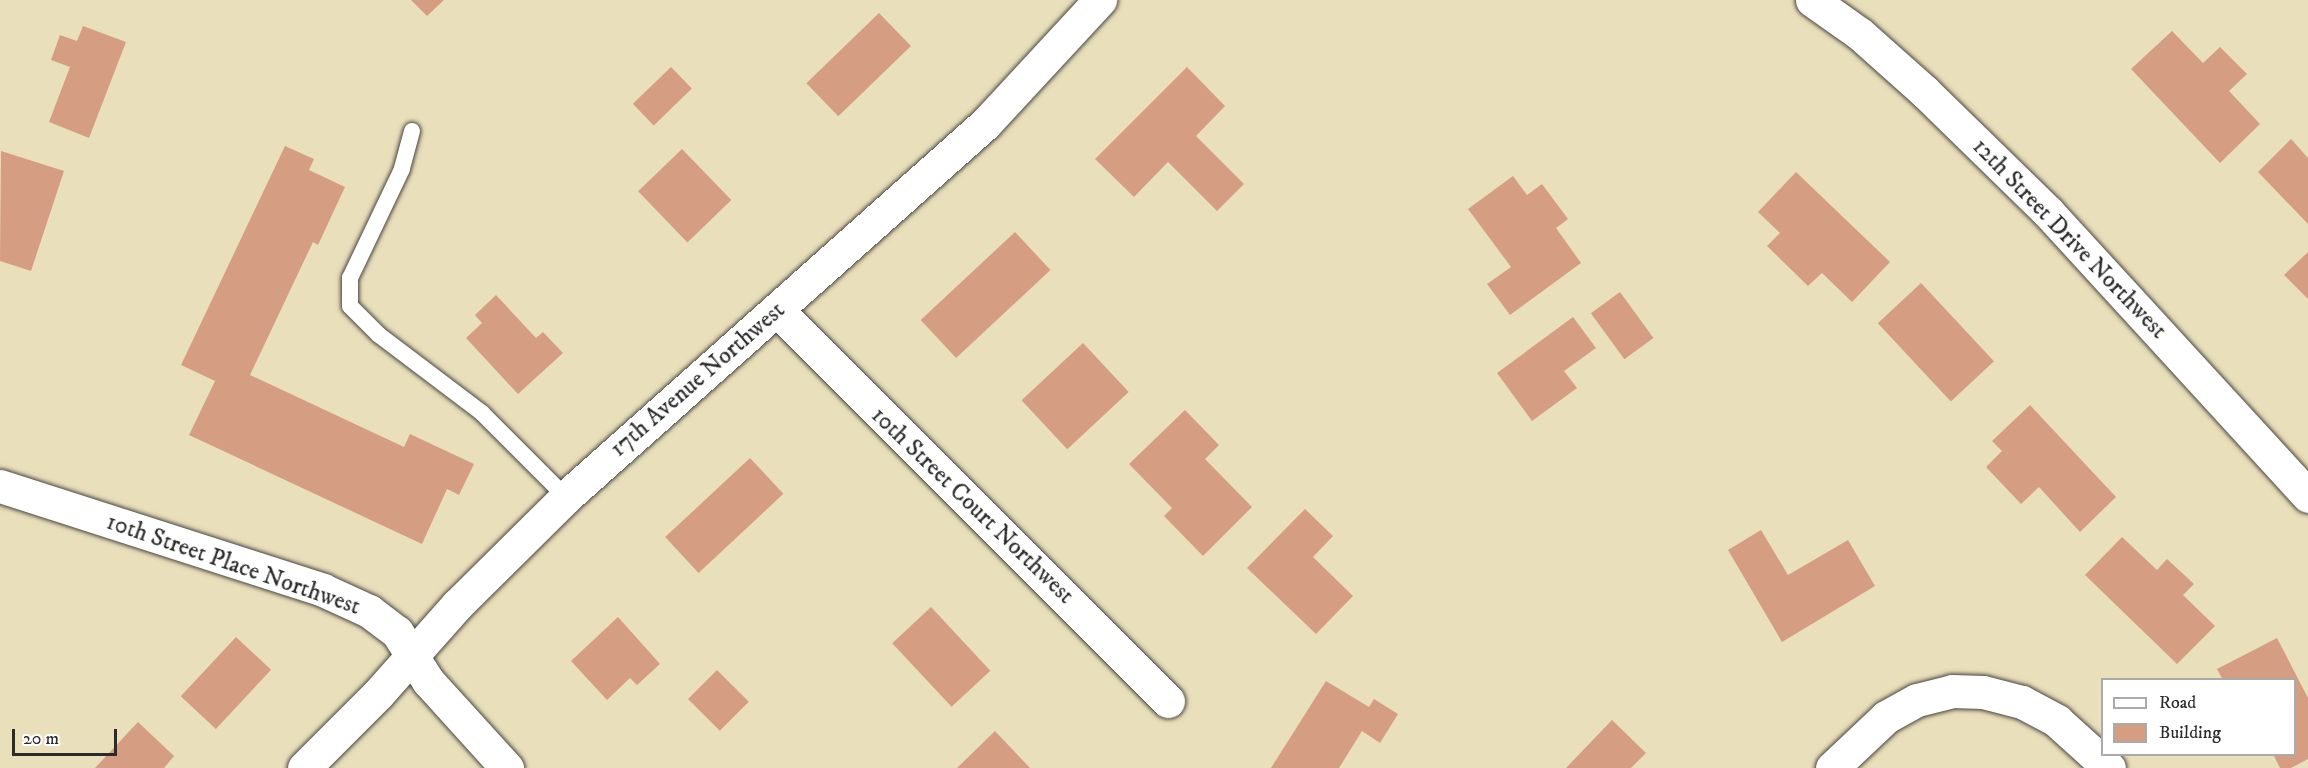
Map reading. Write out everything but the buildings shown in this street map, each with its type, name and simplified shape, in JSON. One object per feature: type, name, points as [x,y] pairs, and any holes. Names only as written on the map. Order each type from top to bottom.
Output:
[{"type":"street","name":"17th Avenue Northwest","points":[[304,768],[458,604],[566,498],[986,123],[1100,0]]},
{"type":"street","name":"12th Street Drive Northwest","points":[[1812,0],[1860,34],[1924,92],[2048,212],[2308,496]]},
{"type":"street","name":"10th Street Court Northwest","points":[[777,310],[1168,701]]},
{"type":"street","name":"10th Street Place Northwest","points":[[0,486],[322,590],[369,611],[397,632],[410,657],[507,768]]},
{"type":"street","points":[[1833,768],[1886,717],[1917,700],[1952,691],[1983,692],[2022,702],[2057,721],[2109,768]]},
{"type":"lane","points":[[411,131],[402,169],[350,279],[350,306],[378,335],[482,413],[566,498]]}]
